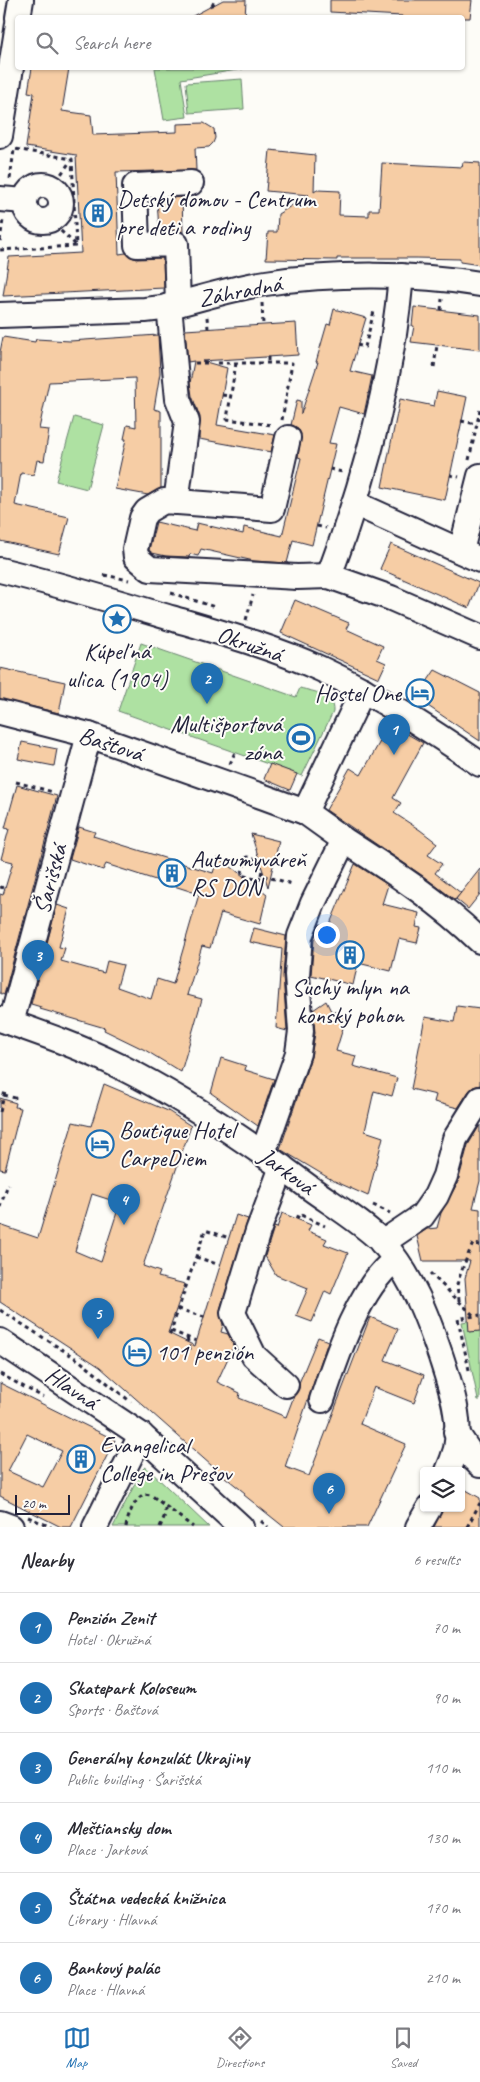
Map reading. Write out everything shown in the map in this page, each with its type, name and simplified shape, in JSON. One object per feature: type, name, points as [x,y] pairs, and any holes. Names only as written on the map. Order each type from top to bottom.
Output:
[{"type":"street","points":[[18,15],[21,0]]},
{"type":"street","points":[[10,142],[5,77],[15,36]]},
{"type":"street","points":[[176,502],[187,422],[178,399],[174,305],[176,244],[137,245],[136,186],[191,183]]},
{"type":"street","points":[[46,185],[56,191],[61,202],[58,212],[49,220],[43,221],[32,218],[25,208],[10,200],[26,196],[34,187],[46,185]]},
{"type":"street","points":[[329,576],[354,503],[387,372],[401,276]]},
{"type":"street","name":"Záhradná","points":[[0,315],[145,310],[174,305],[266,282],[320,278],[401,276],[458,280],[480,284]]},
{"type":"street","points":[[288,438],[272,509],[164,501],[147,511],[142,518],[135,549],[136,557],[150,569],[297,577],[329,576],[392,598],[480,638]]},
{"type":"street","points":[[354,503],[470,555],[480,476]]},
{"type":"street","name":"Okružná","points":[[0,570],[241,630],[363,690],[431,730],[480,764]]},
{"type":"street","points":[[304,812],[363,690]]},
{"type":"street","name":"Baštová","points":[[0,712],[89,735],[304,812],[344,840]]},
{"type":"street","name":"Šarišská","points":[[6,1021],[89,735]]},
{"type":"street","points":[[286,1385],[254,1356],[233,1313],[258,1231],[298,1053],[301,1031],[297,976],[300,936],[313,903],[344,840],[426,894],[457,918],[480,942]]},
{"type":"street","name":"Jarková","points":[[6,1021],[58,1039],[118,1066],[173,1095],[273,1160],[389,1251],[413,1285],[434,1336],[450,1384],[455,1408],[456,1449],[449,1467]]},
{"type":"street","points":[[322,1400],[339,1350],[358,1311],[384,1268],[389,1251],[422,1216],[436,1196],[445,1176],[455,1139],[480,1099]]},
{"type":"street","name":"Hlavná","points":[[1,1344],[141,1435],[241,1527]]},
{"type":"street","name":"Jarková","points":[[456,1432],[474,1460],[480,1465]]},
{"type":"street","points":[[95,1527],[141,1435]]},
{"type":"street","points":[[418,1527],[427,1512]]},
{"type":"street","points":[[0,1522],[11,1527]]},
{"type":"path","points":[[212,6],[215,0]]},
{"type":"path","points":[[0,241],[10,200],[10,142],[72,158]]},
{"type":"path","points":[[52,187],[72,158]]},
{"type":"path","points":[[72,158],[76,246]]},
{"type":"path","points":[[49,220],[76,246]]},
{"type":"path","points":[[0,250],[76,246]]},
{"type":"path","points":[[262,297],[263,325]]},
{"type":"path","points":[[358,345],[365,347],[376,305]]},
{"type":"path","points":[[434,366],[437,345]]},
{"type":"path","points":[[268,357],[268,363]]},
{"type":"path","points":[[220,362],[236,364],[292,363],[281,426],[227,419],[236,364]]},
{"type":"path","points":[[222,395],[231,396]]},
{"type":"path","points":[[461,421],[477,424]]},
{"type":"path","points":[[241,630],[253,596]]},
{"type":"path","points":[[228,769],[235,752]]},
{"type":"path","points":[[16,782],[72,797]]},
{"type":"path","points":[[247,857],[255,859],[262,870],[260,875],[259,880],[241,875],[247,857]]},
{"type":"path","points":[[260,875],[292,884]]},
{"type":"path","points":[[0,887],[5,888]]},
{"type":"path","points":[[0,1112],[5,1093],[15,1098],[14,1102]]},
{"type":"path","points":[[0,1207],[8,1184]]},
{"type":"path","points":[[297,1219],[299,1214],[316,1222]]},
{"type":"path","points":[[196,1341],[170,1333],[205,1230],[229,1238]]},
{"type":"path","points":[[459,1301],[457,1284],[469,1251],[473,1244],[480,1245]]},
{"type":"path","points":[[196,1257],[220,1265]]},
{"type":"path","points":[[425,1267],[474,1316]]},
{"type":"path","points":[[178,1309],[204,1317]]},
{"type":"path","points":[[470,1374],[458,1319],[480,1315]]},
{"type":"path","points":[[187,1338],[191,1352]]},
{"type":"path","points":[[134,1404],[137,1400]]},
{"type":"path","points":[[126,1527],[132,1508],[142,1494],[149,1494],[194,1527]]},
{"type":"path","points":[[467,1527],[480,1503]]},
{"type":"path","points":[[160,1527],[165,1515],[165,1506]]},
{"type":"path","points":[[165,1515],[172,1512]]},
{"type":"green space","points":[[155,70],[237,70],[181,79],[187,117],[164,120]]},
{"type":"green space","points":[[242,79],[244,109],[189,113],[186,83]]},
{"type":"green space","points":[[74,417],[104,425],[87,489],[56,481]]},
{"type":"green space","points":[[141,643],[296,697],[300,688],[317,692],[327,697],[333,712],[302,776],[118,711]]},
{"type":"green space","points":[[480,1319],[480,1400],[478,1400],[462,1322]]},
{"type":"green space","points":[[145,1467],[148,1469],[209,1527],[113,1527]]},
{"type":"building","points":[[223,0],[246,0],[245,15],[195,15]]},
{"type":"building","points":[[330,0],[472,0],[470,18],[465,18],[465,15],[384,15],[330,12]]},
{"type":"building","name":"Detský domov - Centrum pre deti a rodiny","points":[[32,70],[69,70],[62,111],[91,115],[93,135],[177,132],[177,124],[204,123],[214,129],[215,138],[209,147],[195,148],[196,170],[116,172],[119,254],[126,253],[137,259],[163,258],[164,288],[3,296],[9,257],[81,253],[76,155],[26,147],[34,93],[28,92]]},
{"type":"building","points":[[270,150],[315,155],[314,192],[317,190],[340,191],[339,215],[369,216],[369,210],[379,210],[382,163],[462,167],[463,162],[480,163],[480,265],[460,262],[460,259],[266,259],[268,232],[277,232],[278,214],[309,195],[266,191]]},
{"type":"building","points":[[182,197],[183,232],[176,230],[159,231],[157,199]]},
{"type":"building","points":[[414,307],[480,315],[480,350],[411,342],[414,326],[412,326]]},
{"type":"building","points":[[334,309],[366,318],[350,371],[372,376],[364,414],[339,407],[329,443],[336,444],[312,545],[293,540],[287,563],[254,561],[201,549],[198,556],[190,554],[189,557],[152,553],[149,550],[156,522],[195,531],[197,523],[243,534],[244,527],[282,536],[301,458],[298,457],[301,434],[298,428],[291,425],[297,400],[301,401],[301,414],[318,362],[316,362],[327,324],[330,325]]},
{"type":"building","points":[[296,323],[298,355],[202,361],[227,368],[217,425],[275,435],[271,452],[199,439],[200,417],[192,396],[190,383],[194,361],[188,362],[185,330]]},
{"type":"building","points":[[158,335],[160,373],[154,409],[161,411],[161,488],[148,495],[115,489],[126,439],[124,439],[127,425],[136,427],[135,378],[49,382],[39,429],[49,430],[44,461],[37,460],[34,475],[21,473],[15,505],[69,517],[59,554],[0,541],[0,352],[3,337],[35,342],[36,339],[70,341]]},
{"type":"building","points":[[437,391],[467,397],[445,500],[382,487],[400,399],[434,406]]},
{"type":"building","points":[[391,544],[479,583],[469,608],[380,569]]},
{"type":"building","points":[[295,600],[349,623],[346,629],[383,646],[377,659],[386,663],[379,678],[281,633]]},
{"type":"building","points":[[0,668],[65,682],[59,713],[0,699]]},
{"type":"building","points":[[435,670],[480,693],[480,741],[416,698]]},
{"type":"building","points":[[390,724],[423,743],[393,798],[401,803],[394,813],[437,843],[428,855],[442,864],[435,873],[461,893],[455,900],[326,810],[350,768],[361,775]]},
{"type":"building","points":[[22,742],[57,749],[54,766],[18,759]]},
{"type":"building","points":[[270,764],[297,774],[290,790],[264,779]]},
{"type":"building","points":[[17,785],[57,796],[4,995],[0,993],[0,894],[3,895],[13,862],[1,859],[9,829],[5,828]]},
{"type":"building","points":[[79,827],[95,832],[93,836],[213,873],[218,857],[267,894],[260,924],[221,913],[210,948],[202,946],[187,995],[202,999],[181,1072],[145,1050],[104,1030],[105,1028],[40,1009],[41,1007],[31,1004],[57,905],[69,909],[59,947],[65,948],[61,961],[104,973],[107,961],[123,965],[117,987],[151,999],[157,979],[173,984],[199,894],[106,864],[103,870],[70,859]]},
{"type":"building","points":[[251,834],[279,841],[268,887]]},
{"type":"building","points":[[355,864],[388,885],[382,904],[419,913],[416,927],[421,928],[417,943],[399,939],[391,971],[358,963],[353,985],[311,975],[314,939],[320,924],[329,926]]},
{"type":"building","points":[[480,869],[480,894],[468,909],[456,899]]},
{"type":"building","points":[[254,928],[286,936],[283,976],[287,1031],[276,1028],[282,949],[250,942]]},
{"type":"building","points":[[326,1001],[331,1011],[347,1015],[336,1051],[356,1056],[353,1066],[397,1078],[392,1096],[374,1091],[365,1131],[383,1137],[368,1196],[332,1180],[280,1149],[311,1057],[315,1033],[313,1010]]},
{"type":"building","points":[[457,1006],[480,1009],[480,1085],[473,1087],[469,1091],[458,1108],[434,1102],[436,1095],[411,1089],[425,1017],[454,1022]]},
{"type":"building","points":[[221,1058],[246,1066],[245,1070],[274,1079],[258,1126],[211,1093]]},
{"type":"building","points":[[104,1084],[168,1111],[191,1126],[143,1266],[160,1272],[158,1277],[185,1284],[168,1333],[195,1346],[236,1215],[248,1219],[220,1310],[223,1325],[221,1332],[228,1334],[234,1345],[217,1382],[240,1393],[239,1398],[286,1417],[318,1337],[328,1341],[285,1467],[309,1476],[370,1317],[398,1329],[385,1360],[424,1375],[414,1403],[374,1387],[360,1424],[406,1444],[367,1527],[284,1527],[225,1477],[217,1474],[212,1466],[100,1367],[0,1302],[0,1225],[38,1238],[73,1122],[91,1126]],"holes":[[[92,1194],[120,1203],[101,1262],[75,1251]]]},
{"type":"building","points":[[0,1098],[16,1103],[15,1107],[21,1108],[5,1170],[0,1169]]},
{"type":"building","points":[[480,1125],[480,1181],[473,1208],[480,1209],[480,1331],[469,1332],[465,1278],[470,1261],[423,1261],[417,1236],[427,1229],[437,1228],[441,1213],[458,1182],[468,1145]]},
{"type":"building","points":[[282,1213],[311,1225],[308,1231],[327,1239],[324,1244],[348,1253],[331,1294],[325,1291],[312,1322],[296,1316],[308,1288],[276,1275],[265,1256],[274,1227],[277,1228]]},
{"type":"building","name":"Evangelical College in Prešov","points":[[0,1383],[115,1440],[71,1527],[61,1527],[0,1496]],"holes":[[[27,1434],[62,1451],[43,1487],[8,1471]]]},
{"type":"building","points":[[465,1489],[480,1498],[480,1527],[434,1527],[441,1512],[465,1512]]},
{"type":"place","name":"Detský domov - Centrum pre deti a rodiny","points":[[98,213]]},
{"type":"place","name":"Kúpeľná ulica (1904)","points":[[117,619]]},
{"type":"place","name":"Hostel One","points":[[420,693]]},
{"type":"place","name":"Skatepark Koloseum","points":[[207,704]]},
{"type":"place","name":"Multišportová zóna","points":[[301,738]]},
{"type":"place","name":"Penzión Zenit","points":[[394,755]]},
{"type":"place","name":"Autoumyváreň RS DON","points":[[172,873]]},
{"type":"place","name":"Suchý mlyn na konský pohon","points":[[350,955]]},
{"type":"place","name":"Generálny konzulát Ukrajiny","points":[[38,981]]},
{"type":"place","name":"Boutique Hotel CarpeDiem","points":[[100,1144]]},
{"type":"place","name":"Meštiansky dom","points":[[124,1225]]},
{"type":"place","name":"Štátna vedecká knižnica","points":[[98,1339]]},
{"type":"place","name":"101 penzión","points":[[137,1352]]},
{"type":"place","name":"Evangelical College in Prešov","points":[[81,1459]]},
{"type":"place","name":"Bankový palác","points":[[329,1514]]}]
